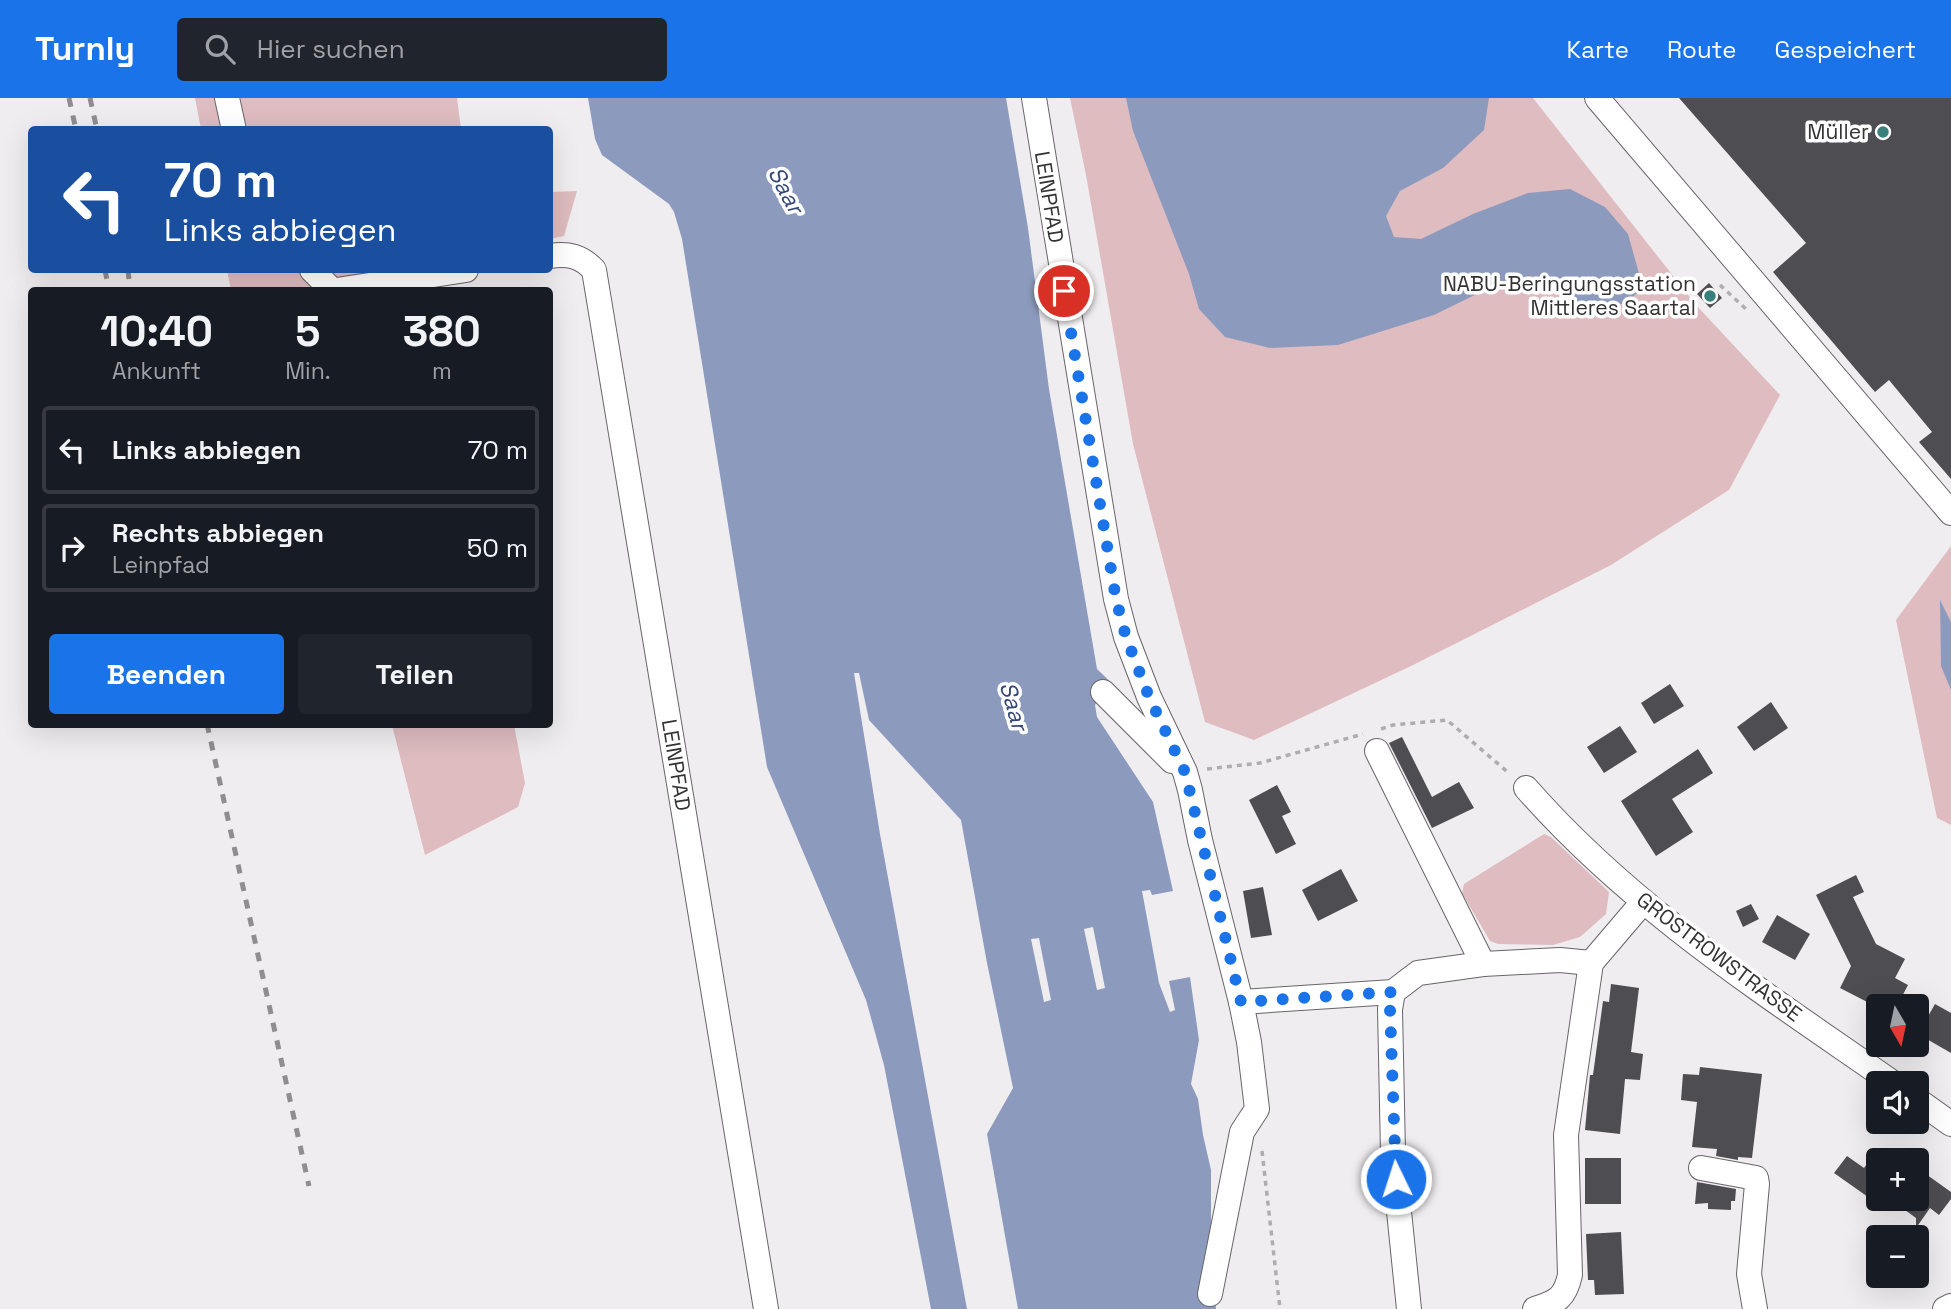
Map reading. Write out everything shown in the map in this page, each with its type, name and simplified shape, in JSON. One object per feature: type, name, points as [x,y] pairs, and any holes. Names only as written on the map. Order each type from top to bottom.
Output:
[{"type":"street","points":[[227,98],[232,126]]},
{"type":"street","name":"LEINPFAD","points":[[1034,98],[1116,599],[1126,637],[1149,697],[1185,772],[1249,1042],[1257,1109],[1242,1132],[1210,1294]]},
{"type":"street","points":[[1597,98],[1951,513]]},
{"type":"street","name":"LEINPFAD","points":[[553,255],[561,254],[582,258],[594,270],[766,1309]]},
{"type":"street","points":[[315,273],[332,287]]},
{"type":"street","points":[[355,287],[446,273]]},
{"type":"street","points":[[1103,692],[1185,772]]},
{"type":"street","points":[[1375,738],[1483,964]]},
{"type":"street","name":"GROSTROWSTRASSE","points":[[1526,788],[1559,825],[1643,902],[1713,958],[1876,1071]]},
{"type":"street","points":[[1535,1309],[1552,1303],[1566,1292],[1570,1275],[1566,1135],[1591,963],[1643,902]]},
{"type":"street","points":[[1409,1309],[1393,1153],[1390,1009],[1393,992],[1418,973],[1483,964],[1560,960],[1591,963]]},
{"type":"street","points":[[1241,1002],[1393,992]]},
{"type":"street","points":[[1929,1108],[1951,1124]]},
{"type":"street","points":[[1701,1168],[1756,1178],[1749,1274],[1755,1309]]},
{"type":"street","points":[[1945,1309],[1951,1306]]},
{"type":"path","points":[[1185,772],[1261,763],[1375,738],[1392,725],[1447,720],[1526,788]]},
{"type":"path","points":[[1262,1149],[1280,1309]]},
{"type":"shaded area","points":[[195,98],[457,98],[461,126],[200,126]]},
{"type":"shaded area","points":[[1070,98],[1533,98],[1696,305],[1780,395],[1729,490],[1611,565],[1411,666],[1254,740],[1205,722],[1133,444]]},
{"type":"shaded area","points":[[577,191],[564,236],[553,238],[553,192]]},
{"type":"shaded area","points":[[228,273],[391,273],[361,287],[230,287]]},
{"type":"shaded area","points":[[1951,546],[1951,825],[1937,818],[1896,620]]},
{"type":"shaded area","points":[[393,728],[515,728],[525,783],[518,807],[425,855]]},
{"type":"shaded area","points":[[1544,834],[1551,837],[1609,892],[1606,914],[1580,937],[1553,945],[1498,944],[1490,941],[1462,893],[1464,884]]},
{"type":"water","name":"Saar","points":[[588,98],[1006,98],[1028,228],[1049,389],[1097,669],[1119,690],[1103,692],[1095,705],[1097,717],[1153,802],[1173,891],[1152,895],[1150,890],[1142,891],[1159,983],[1170,1012],[1175,1010],[1169,981],[1190,977],[1199,1040],[1191,1084],[1198,1099],[1211,1170],[1211,1237],[1216,1309],[1018,1309],[987,1134],[1013,1088],[961,820],[869,720],[859,673],[854,673],[880,834],[967,1309],[931,1309],[884,1065],[866,1000],[767,767],[682,239],[669,204],[602,155],[595,139]],"holes":[[[1093,927],[1105,988],[1097,990],[1084,929]],[[1039,938],[1051,1000],[1044,1002],[1031,939]]]},
{"type":"water","points":[[1126,98],[1489,98],[1484,130],[1443,168],[1400,191],[1386,216],[1394,237],[1421,239],[1473,214],[1528,193],[1570,189],[1605,207],[1628,234],[1643,288],[1625,302],[1600,308],[1576,302],[1532,276],[1501,282],[1434,315],[1338,345],[1270,348],[1225,337],[1199,309],[1189,274],[1133,131]]},
{"type":"water","points":[[1940,600],[1951,622],[1951,690],[1941,666]]},
{"type":"building","points":[[1679,98],[1951,98],[1951,479],[1919,442],[1932,432],[1889,380],[1875,392],[1773,272],[1806,243]]},
{"type":"building","name":"NABU-Beringungsstation Mittleres Saartal","points":[[1709,283],[1722,298],[1710,308],[1697,294]]},
{"type":"building","points":[[1670,684],[1684,706],[1654,724],[1641,703]]},
{"type":"building","points":[[1771,702],[1788,728],[1754,751],[1737,727]]},
{"type":"building","points":[[1620,726],[1637,752],[1604,773],[1587,747]]},
{"type":"building","points":[[1402,737],[1432,797],[1459,782],[1474,808],[1432,828],[1389,743]]},
{"type":"building","points":[[1698,749],[1713,773],[1672,799],[1693,832],[1656,856],[1621,801]]},
{"type":"building","points":[[1277,785],[1291,812],[1282,816],[1296,844],[1276,854],[1249,800]]},
{"type":"building","points":[[1341,869],[1358,901],[1318,921],[1302,890]]},
{"type":"building","points":[[1856,875],[1864,892],[1853,897],[1876,944],[1905,959],[1895,978],[1908,985],[1903,994],[1866,994],[1866,1001],[1840,988],[1851,966],[1816,895]]},
{"type":"building","points":[[1263,887],[1272,935],[1251,938],[1243,891]]},
{"type":"building","points":[[1751,904],[1759,919],[1743,927],[1736,911]]},
{"type":"building","points":[[1777,915],[1810,934],[1795,960],[1762,942]]},
{"type":"building","points":[[1611,984],[1639,988],[1631,1052],[1643,1054],[1640,1080],[1625,1079],[1620,1134],[1585,1130],[1590,1075],[1593,1075],[1603,1001],[1609,1002]]},
{"type":"building","points":[[1935,1004],[1951,1013],[1951,1053],[1929,1040],[1929,1015]]},
{"type":"building","points":[[1700,1067],[1762,1074],[1752,1158],[1738,1157],[1738,1160],[1716,1156],[1717,1149],[1692,1147],[1697,1102],[1681,1100],[1683,1074],[1699,1075]]},
{"type":"building","points":[[1847,1156],[1864,1168],[1866,1165],[1866,1196],[1834,1173]]},
{"type":"building","points":[[1585,1158],[1621,1158],[1621,1204],[1585,1204]]},
{"type":"building","points":[[1929,1176],[1951,1192],[1951,1199],[1939,1215],[1930,1208]]},
{"type":"building","points":[[1697,1182],[1736,1189],[1731,1210],[1708,1209],[1708,1203],[1695,1204]]},
{"type":"building","points":[[1906,1211],[1928,1211],[1918,1225],[1916,1218]]},
{"type":"building","points":[[1621,1232],[1624,1294],[1595,1295],[1594,1280],[1588,1280],[1586,1234]]},
{"type":"railway","points":[[69,98],[75,126]]},
{"type":"railway","points":[[90,98],[96,126]]},
{"type":"railway","points":[[106,273],[108,287]]},
{"type":"railway","points":[[128,273],[130,287]]},
{"type":"railway","points":[[208,728],[309,1186]]},
{"type":"place","name":"Müller","points":[[1883,132]]},
{"type":"place","name":"NABU-Beringungsstation Mittleres Saartal","points":[[1710,296]]},
{"type":"route","points":[[1064,291],[1116,599],[1126,637],[1149,697],[1185,772],[1241,1002],[1393,992],[1390,1009],[1396,1179]]}]
